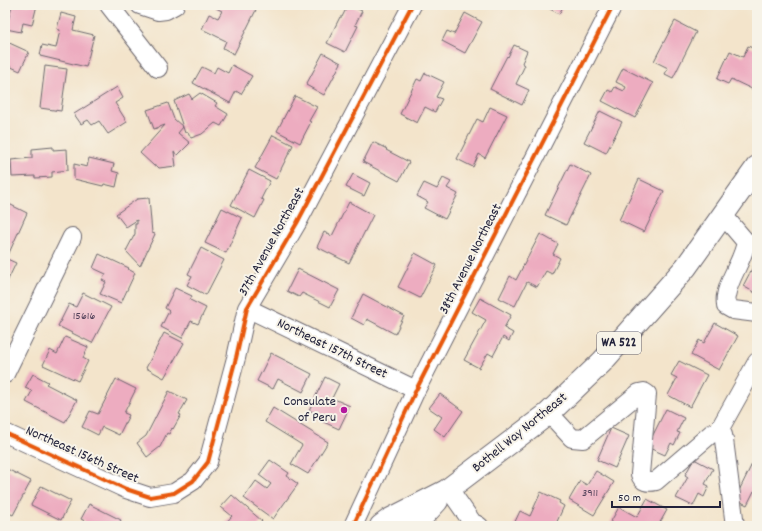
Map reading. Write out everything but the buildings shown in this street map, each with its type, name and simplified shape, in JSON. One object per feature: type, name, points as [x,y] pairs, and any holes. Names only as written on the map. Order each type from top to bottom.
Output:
[{"type":"main road","name":"Bothell Way Northeast","points":[[414,526],[448,490],[549,413],[602,362],[686,267],[757,167]]},
{"type":"main road","name":"Bothell Way Northeast","points":[[380,526],[448,490]]},
{"type":"street","points":[[109,5],[158,68]]},
{"type":"street","points":[[140,5],[158,11],[171,8]]},
{"type":"street","name":"37th Avenue Northeast","points":[[174,493],[193,481],[208,462],[236,358],[247,308],[297,223],[412,5]]},
{"type":"street","name":"38th Avenue Northeast","points":[[353,526],[416,390],[613,5]]},
{"type":"street","points":[[723,215],[746,242],[745,251],[730,280],[725,297],[726,306],[733,310],[757,312]]},
{"type":"street","points":[[5,374],[72,237]]},
{"type":"street","name":"Northeast 157th Street","points":[[247,308],[416,390]]},
{"type":"street","points":[[718,432],[757,362]]},
{"type":"street","points":[[549,413],[572,438],[583,439],[639,393],[644,392],[647,394],[640,474],[641,478],[645,482],[656,481],[712,433],[718,432]]},
{"type":"street","points":[[718,432],[722,435],[724,440],[735,526]]},
{"type":"street","name":"Northeast 156th Street","points":[[5,433],[126,489],[150,497],[174,493]]},
{"type":"street","points":[[448,490],[472,522],[479,526]]},
{"type":"path","points":[[748,5],[757,10]]},
{"type":"cycle path","points":[[5,433],[126,489],[150,497],[174,493],[193,481],[208,462],[236,358],[247,308],[297,223],[412,5]]},
{"type":"cycle path","points":[[353,526],[416,390],[613,5]]},
{"type":"place","name":"Consulate of Peru","points":[[344,410]]}]
